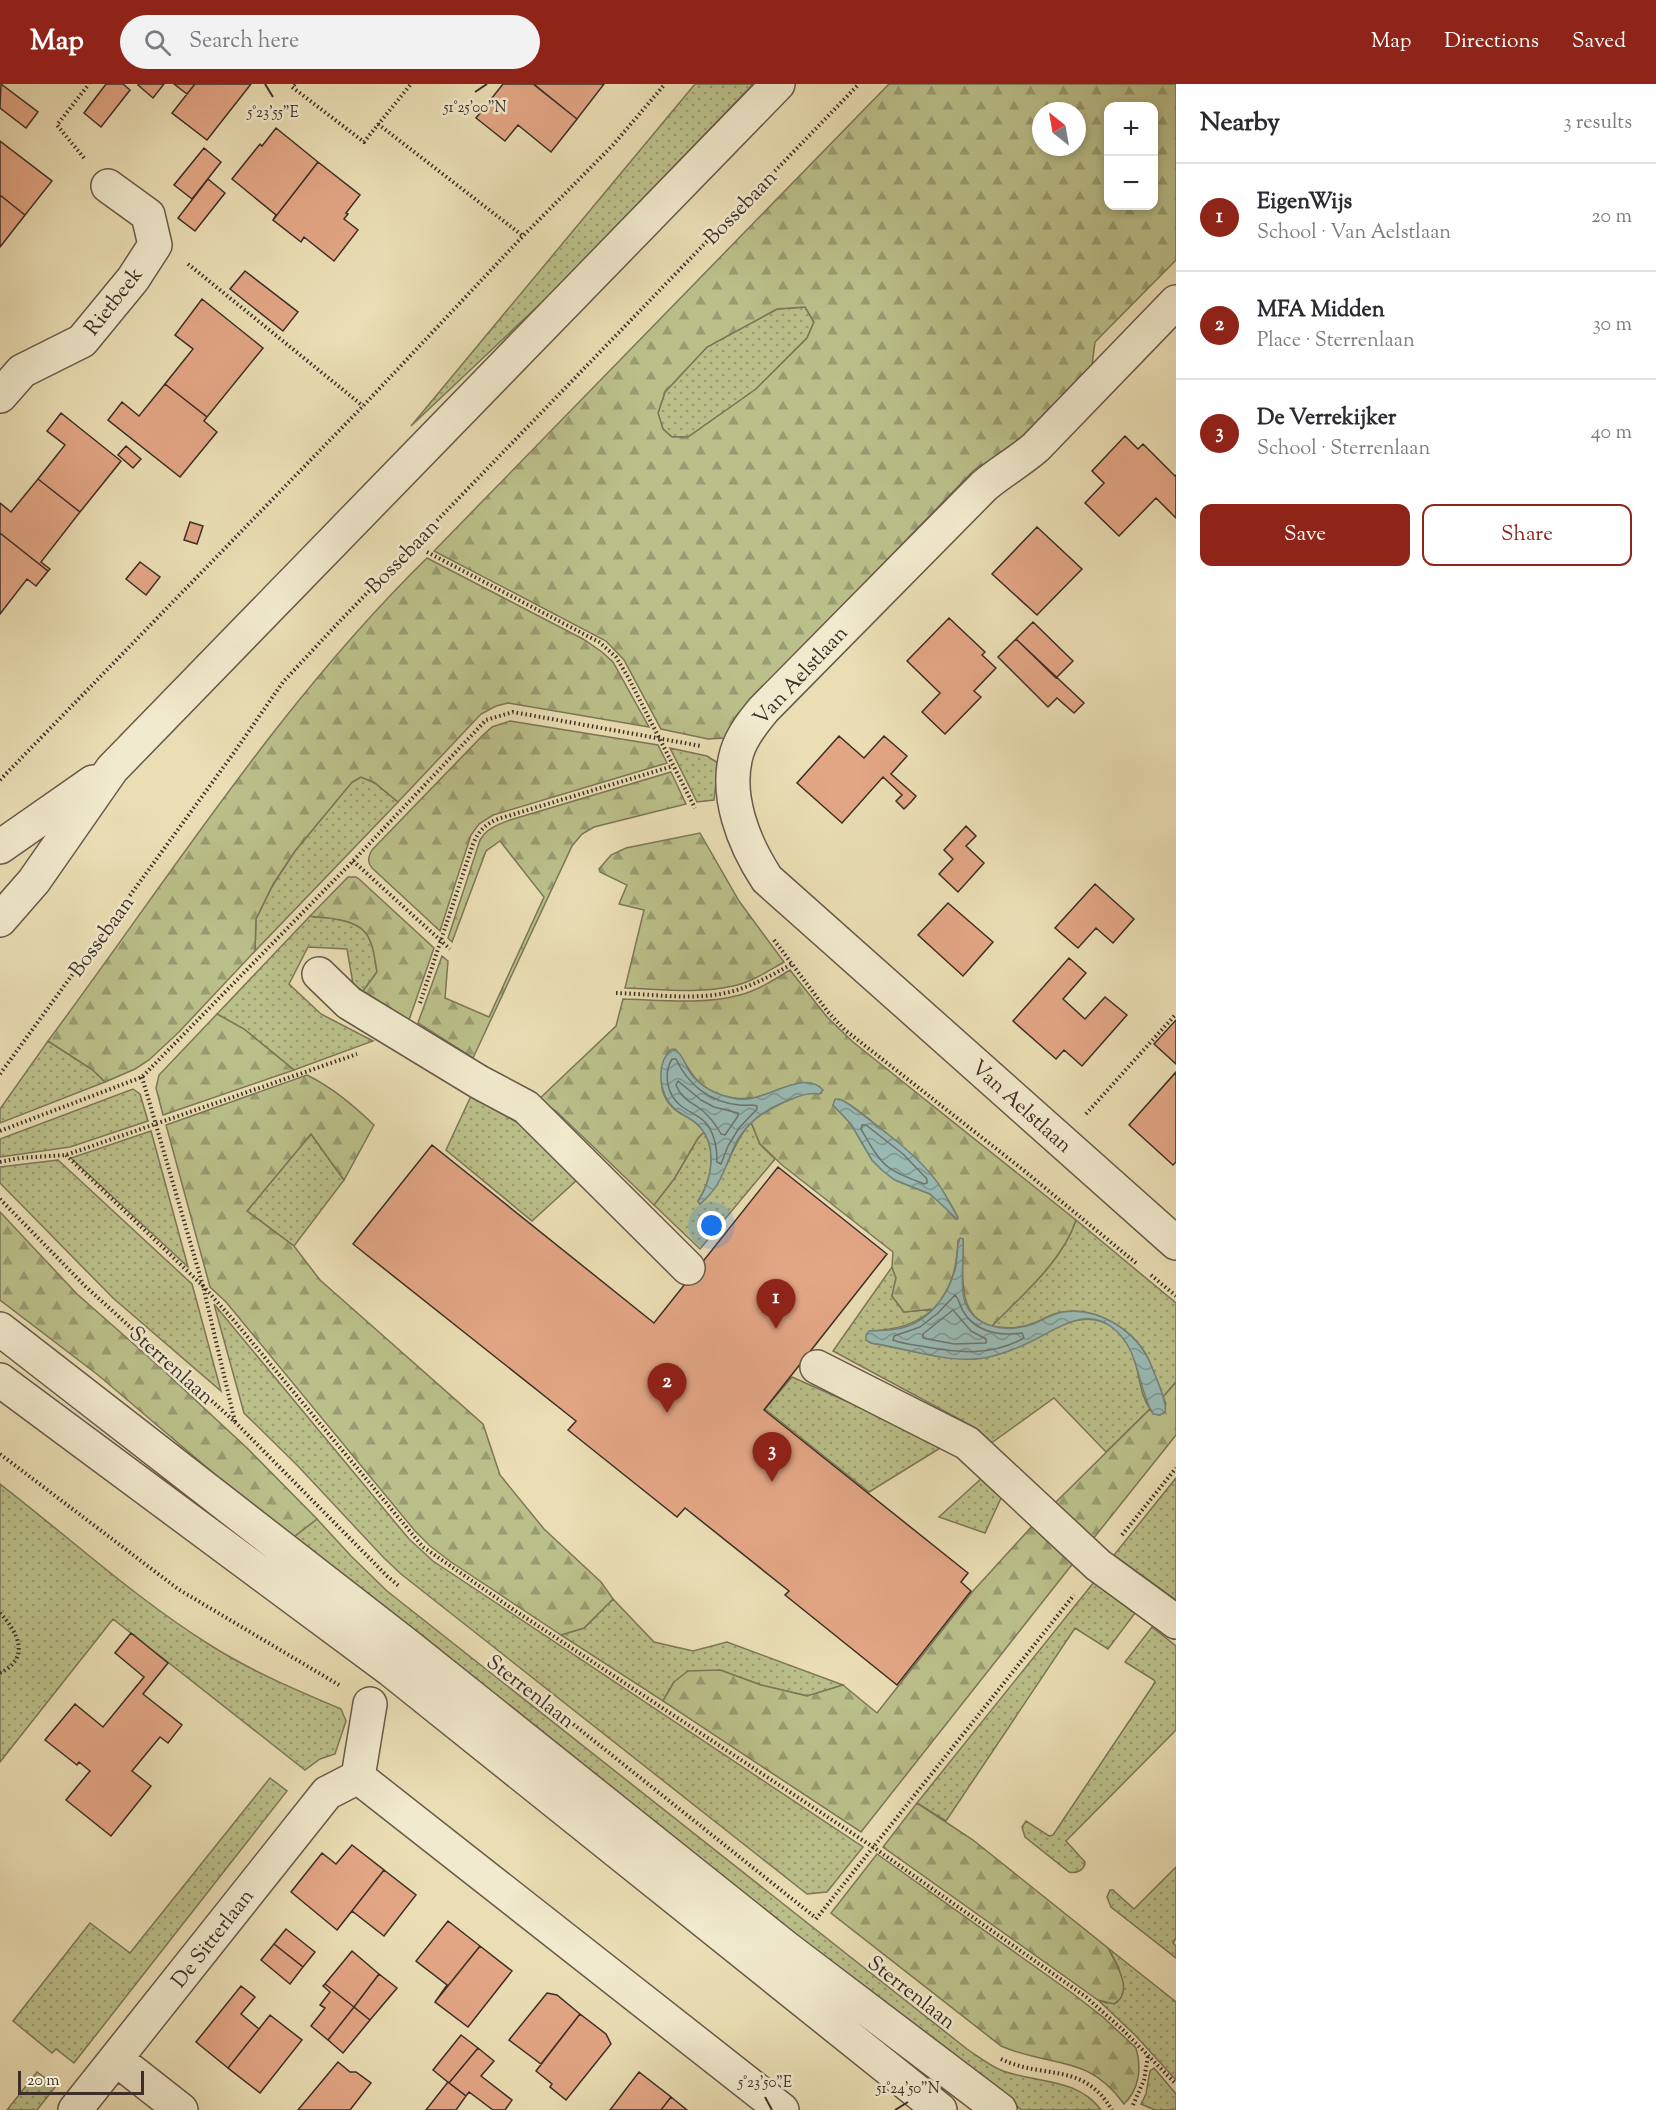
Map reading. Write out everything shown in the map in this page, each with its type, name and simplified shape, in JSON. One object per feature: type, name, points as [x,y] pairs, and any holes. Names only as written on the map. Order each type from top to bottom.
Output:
[{"type":"street","points":[[0,920],[33,880],[112,769],[778,84]]},
{"type":"street","points":[[108,186],[148,215],[152,235]]},
{"type":"street","name":"Rietbeek","points":[[0,396],[22,371],[82,341],[133,279],[155,245],[152,235]]},
{"type":"street","name":"Van Aelstlaan","points":[[1176,302],[1036,447],[1022,459],[998,473],[984,486],[764,709],[751,725],[737,753],[734,789],[738,820],[750,851],[767,879],[1176,1244]]},
{"type":"street","points":[[0,847],[112,769]]},
{"type":"street","points":[[319,974],[349,1003],[479,1082],[526,1107],[688,1268]]},
{"type":"street","name":"Sterrenlaan","points":[[0,1329],[417,1653],[785,1947],[1000,2110]]},
{"type":"street","points":[[817,1367],[967,1443],[1098,1565],[1176,1622]]},
{"type":"street","points":[[0,1380],[391,1670],[940,2110]]},
{"type":"street","points":[[370,1704],[358,1777],[782,2110]]},
{"type":"street","name":"De Sitterlaan","points":[[75,2110],[327,1793],[358,1777]]},
{"type":"street","points":[[116,2059],[181,2110]]},
{"type":"path","points":[[89,84],[57,125],[108,186]]},
{"type":"path","points":[[295,84],[292,87],[364,142],[411,84]]},
{"type":"path","points":[[0,780],[613,145],[665,84]]},
{"type":"path","name":"Bossebaan","points":[[0,1074],[283,682],[859,84]]},
{"type":"path","points":[[378,124],[523,236]]},
{"type":"path","points":[[152,235],[363,406]]},
{"type":"path","points":[[0,1162],[20,1158],[66,1155],[405,1038],[423,997],[476,835],[488,823],[673,766],[628,677],[608,650],[599,642],[427,552]]},
{"type":"path","points":[[0,1131],[142,1077],[353,861],[486,720],[513,712],[737,753]]},
{"type":"path","points":[[353,861],[450,949]]},
{"type":"path","points":[[616,993],[705,996],[736,991],[792,964]]},
{"type":"path","points":[[1061,1141],[1176,1014]]},
{"type":"path","points":[[142,1077],[203,1286],[235,1422]]},
{"type":"path","points":[[66,1155],[203,1286],[423,1547],[514,1610],[873,1847],[1086,1997],[1122,2029],[1176,2084]]},
{"type":"path","name":"Sterrenlaan","points":[[0,1199],[85,1286],[235,1422],[387,1576],[404,1590]]},
{"type":"path","points":[[0,1454],[178,1589],[370,1704]]},
{"type":"path","points":[[816,1918],[1176,1468]]},
{"type":"path","points":[[0,1613],[12,1625],[20,1645],[16,1659],[7,1670],[0,1673]]},
{"type":"path","name":"Sterrenlaan","points":[[519,1682],[826,1926]]},
{"type":"path","points":[[994,2055],[1003,2061],[1082,2079],[1103,2095],[1112,2110]]},
{"type":"path","points":[[1133,2105],[1144,2080],[1148,2055]]},
{"type":"green space","points":[[695,84],[753,84],[555,290],[411,426]]},
{"type":"green space","points":[[889,84],[1176,84],[1176,260],[1095,342],[1092,365],[996,463],[981,465],[973,471],[748,703],[736,716],[725,738],[708,739],[661,729],[624,660],[606,641],[434,551]],"holes":[[[805,307],[814,322],[807,338],[756,389],[688,437],[672,437],[663,429],[658,413],[665,392],[707,347],[777,309]]]},
{"type":"green space","points":[[805,307],[814,322],[807,338],[756,389],[688,437],[672,437],[663,429],[658,413],[665,392],[707,347],[777,309]]},
{"type":"green space","points":[[427,558],[583,639],[602,652],[613,662],[649,727],[508,703],[481,714],[398,802],[375,783],[361,777],[352,782],[295,851],[273,884],[256,919],[255,951],[179,1032],[149,1060],[105,1082],[93,1070],[48,1041],[228,792],[275,731],[323,671]]},
{"type":"green space","points":[[510,721],[658,745],[667,763],[493,815],[479,824],[471,835],[440,931],[372,868],[369,862],[370,855],[372,850],[483,735],[492,727]]},
{"type":"green space","points":[[670,748],[707,756],[718,763],[714,800],[697,802]]},
{"type":"green space","points":[[671,772],[686,804],[594,827],[582,834],[572,846],[473,1058],[418,1023],[442,956],[448,961],[445,998],[489,1017],[544,897],[500,841],[486,851],[452,942],[448,938],[480,840],[489,830],[510,820]]},
{"type":"green space","points":[[361,777],[375,783],[398,802],[255,951],[256,919],[273,885],[295,851],[352,782]]},
{"type":"green space","points":[[700,833],[739,901],[784,962],[760,976],[733,986],[706,990],[625,988],[644,910],[619,904],[627,885],[600,872],[599,869],[611,855],[626,848]]},
{"type":"green space","points":[[348,877],[359,879],[434,948],[409,1020],[363,991],[377,972],[371,943],[363,930],[347,921],[310,916]]},
{"type":"green space","points":[[310,916],[347,921],[363,930],[371,943],[377,972],[363,991],[353,984],[347,949],[308,947],[289,984],[321,1014],[373,1041],[294,1070],[244,1029],[217,1014]]},
{"type":"green space","points":[[790,970],[827,1017],[853,1042],[1076,1220],[1070,1235],[1051,1264],[992,1326],[980,1321],[966,1302],[963,1277],[963,1239],[958,1240],[955,1268],[949,1285],[934,1309],[904,1312],[892,1296],[896,1278],[892,1267],[893,1252],[782,1165],[760,1144],[751,1122],[782,1103],[806,1093],[822,1093],[784,1088],[758,1097],[723,1096],[700,1083],[675,1049],[669,1051],[662,1075],[666,1099],[671,1106],[696,1123],[704,1132],[698,1138],[674,1179],[654,1205],[556,1111],[538,1100],[616,1026],[623,999],[682,1001],[726,998],[753,990]],"holes":[[[839,1099],[922,1165],[950,1202],[957,1219],[930,1194],[895,1180],[872,1160],[851,1124],[833,1105]]]},
{"type":"green space","points":[[217,1014],[244,1029],[294,1070],[163,1115],[156,1088],[159,1075]]},
{"type":"green space","points":[[48,1041],[93,1070],[105,1082],[0,1123],[0,1109]]},
{"type":"green space","points":[[307,1075],[342,1097],[374,1125],[344,1180],[311,1134],[247,1211],[294,1246],[320,1280],[483,1424],[500,1475],[544,1529],[601,1582],[613,1599],[584,1628],[561,1635],[430,1546],[415,1531],[226,1302],[210,1287],[166,1125]]},
{"type":"green space","points":[[133,1089],[140,1094],[148,1121],[70,1147],[0,1157],[0,1139]]},
{"type":"green space","points":[[471,1096],[527,1128],[577,1180],[532,1221],[446,1150]]},
{"type":"green space","points":[[751,1122],[760,1144],[775,1159],[700,1249],[654,1205],[674,1179],[698,1138],[704,1132],[710,1149],[711,1167],[703,1193],[698,1201],[700,1204],[716,1185],[737,1142]]},
{"type":"green space","points":[[151,1131],[188,1267],[71,1158]]},
{"type":"green space","points":[[311,1134],[344,1180],[294,1246],[247,1211]]},
{"type":"green space","points":[[58,1160],[192,1284],[221,1391],[113,1298],[0,1183],[0,1167]]},
{"type":"green space","points":[[0,1212],[77,1294],[247,1448],[317,1519],[291,1539],[98,1375],[0,1300]]},
{"type":"green space","points":[[1076,1220],[1176,1303],[1176,1382],[1163,1397],[1141,1346],[1120,1327],[1108,1320],[1095,1315],[1068,1311],[1021,1327],[992,1326],[1051,1264],[1070,1235]]},
{"type":"green space","points":[[892,1267],[896,1278],[892,1296],[904,1312],[934,1309],[904,1326],[871,1331],[871,1343],[938,1356],[973,1358],[1006,1352],[1072,1321],[1086,1319],[1099,1321],[1112,1327],[1129,1346],[1134,1357],[1141,1389],[1150,1409],[1106,1452],[1054,1398],[990,1444],[991,1442],[976,1428],[833,1351]]},
{"type":"green space","points":[[214,1304],[409,1539],[433,1561],[863,1847],[827,1892],[807,1894],[401,1574],[384,1558],[297,1465],[244,1413]]},
{"type":"green space","points":[[792,1377],[945,1445],[869,1492],[765,1409]]},
{"type":"green space","points":[[1176,1382],[1176,1435],[1093,1539],[1055,1503],[1150,1409],[1153,1413],[1160,1415],[1166,1404],[1163,1397]]},
{"type":"green space","points":[[983,1477],[1002,1496],[985,1533],[939,1517]]},
{"type":"green space","points":[[1176,1478],[1176,1600],[1114,1555]]},
{"type":"green space","points":[[0,1484],[129,1588],[182,1627],[241,1663],[341,1709],[346,1721],[335,1754],[320,1759],[305,1770],[113,1619],[0,1762]]},
{"type":"green space","points":[[317,1519],[387,1591],[967,2049],[1003,2071],[1056,2083],[1081,2092],[1101,2110],[1022,2110],[973,2075],[291,1539]]},
{"type":"green space","points":[[1034,1524],[1074,1562],[861,1832],[663,1701],[674,1682],[688,1671],[720,1670],[761,1685],[807,1696],[843,1685],[877,1713],[973,1591]]},
{"type":"green space","points":[[1094,1582],[1135,1613],[1108,1649],[1075,1628],[946,1821],[917,1803]]},
{"type":"green space","points":[[613,1599],[654,1642],[693,1651],[727,1642],[843,1685],[808,1696],[761,1685],[720,1670],[674,1682],[663,1701],[561,1635],[584,1628]]},
{"type":"green space","points":[[1152,1627],[1176,1646],[1176,1730],[1066,1841],[1085,1862],[1080,1871],[1069,1872],[1025,1837],[1022,1827],[1026,1821],[1049,1836],[1053,1835],[1152,1687],[1154,1680],[1125,1662]]},
{"type":"green space","points":[[270,1778],[287,1791],[74,2063],[56,2049],[52,2053],[13,2021],[90,1923],[130,1953]]},
{"type":"green space","points":[[917,1803],[973,1840],[1108,1948],[1122,1978],[1123,1992],[1120,1999],[1114,2004],[1098,2000],[883,1847]]},
{"type":"green space","points":[[877,1854],[1072,1993],[1103,2017],[1136,2048],[1139,2063],[1138,2078],[1133,2092],[1124,2104],[1110,2088],[1082,2069],[1019,2053],[1001,2046],[831,1913]]},
{"type":"green space","points":[[1176,1867],[1176,1938],[1173,1943],[1176,1946],[1176,1958],[1111,1907],[1107,1897],[1110,1890],[1113,1890],[1134,1909]]},
{"type":"green space","points":[[1108,1948],[1176,2002],[1176,2080],[1135,2035],[1098,2000],[1107,2003],[1119,1968]]},
{"type":"green space","points":[[1154,2068],[1176,2094],[1176,2110],[1155,2110],[1141,2104],[1146,2094],[1150,2071]]},
{"type":"green space","points":[[37,2072],[56,2086],[37,2110],[7,2110]]},
{"type":"water","points":[[672,1049],[679,1053],[691,1074],[701,1084],[726,1096],[750,1099],[795,1084],[806,1083],[815,1084],[823,1090],[820,1094],[806,1094],[784,1102],[754,1120],[737,1141],[717,1185],[700,1204],[698,1201],[710,1174],[711,1154],[706,1135],[694,1121],[674,1108],[662,1087],[663,1062]]},
{"type":"water","points":[[835,1099],[850,1105],[894,1139],[925,1167],[944,1192],[958,1218],[930,1194],[895,1180],[883,1171],[872,1160],[851,1124],[833,1105]]},
{"type":"water","points":[[960,1238],[963,1239],[964,1299],[968,1309],[975,1317],[992,1326],[1013,1328],[1033,1324],[1063,1312],[1077,1311],[1090,1313],[1115,1324],[1126,1332],[1145,1353],[1161,1389],[1165,1412],[1160,1415],[1153,1414],[1129,1347],[1122,1337],[1113,1328],[1093,1319],[1073,1321],[1015,1349],[979,1359],[932,1356],[866,1340],[869,1331],[893,1330],[907,1326],[926,1316],[934,1308],[941,1300],[951,1280],[956,1266]]},
{"type":"building","points":[[1,84],[38,112],[26,128],[0,108]]},
{"type":"building","points":[[106,84],[123,84],[130,90],[101,127],[84,113]]},
{"type":"building","points":[[139,84],[164,84],[153,98]]},
{"type":"building","points":[[174,84],[195,84],[187,94]]},
{"type":"building","points":[[195,84],[251,84],[207,140],[172,113]]},
{"type":"building","points":[[503,84],[533,84],[577,119],[551,152],[518,125],[505,141],[476,118]]},
{"type":"building","points":[[536,84],[604,84],[577,119]]},
{"type":"building","points":[[276,128],[318,162],[273,220],[276,215],[232,179]]},
{"type":"building","points":[[0,141],[52,181],[25,215],[0,195]]},
{"type":"building","points":[[204,148],[221,162],[192,199],[174,185]]},
{"type":"building","points":[[318,162],[360,195],[344,219],[358,230],[334,261],[304,237],[301,242],[273,220]]},
{"type":"building","points":[[208,179],[225,193],[195,231],[178,218]]},
{"type":"building","points":[[0,195],[25,215],[0,247]]},
{"type":"building","points":[[245,271],[298,312],[283,331],[230,289]]},
{"type":"building","points":[[202,299],[263,348],[207,417],[165,384],[193,349],[175,335]]},
{"type":"building","points":[[165,384],[207,417],[204,421],[217,432],[180,477],[108,420],[122,402],[139,416]]},
{"type":"building","points":[[61,413],[121,461],[80,512],[38,479],[65,445],[47,431]]},
{"type":"building","points":[[1125,436],[1138,449],[1143,444],[1176,475],[1176,518],[1156,498],[1119,536],[1085,503],[1104,483],[1092,471]]},
{"type":"building","points":[[126,446],[141,459],[133,468],[118,455]]},
{"type":"building","points":[[38,479],[80,512],[41,562],[50,569],[48,571],[0,533],[0,503],[11,512]]},
{"type":"building","points":[[190,522],[203,526],[197,544],[184,540]]},
{"type":"building","points":[[1037,527],[1082,569],[1037,615],[992,574]]},
{"type":"building","points":[[0,533],[48,571],[36,586],[27,579],[0,614]]},
{"type":"building","points":[[140,562],[160,577],[146,595],[126,579]]},
{"type":"building","points":[[949,618],[985,652],[982,655],[996,668],[974,691],[981,697],[945,734],[922,712],[940,693],[907,661]]},
{"type":"building","points":[[1033,622],[1073,661],[1056,678],[1016,639]]},
{"type":"building","points":[[1016,639],[1084,703],[1074,713],[1057,698],[1048,707],[998,657]]},
{"type":"building","points":[[839,736],[864,758],[884,736],[907,756],[891,774],[916,796],[904,809],[896,801],[902,795],[883,777],[842,823],[797,783]]},
{"type":"building","points":[[966,826],[976,836],[966,846],[984,863],[958,892],[939,874],[953,859],[944,850]]},
{"type":"building","points":[[1095,884],[1134,919],[1113,943],[1096,928],[1078,948],[1055,928]]},
{"type":"building","points":[[948,903],[993,942],[963,976],[918,935]]},
{"type":"building","points":[[1069,958],[1086,973],[1063,999],[1085,1019],[1105,997],[1127,1015],[1082,1066],[1064,1050],[1056,1059],[1013,1021]]},
{"type":"building","points":[[1176,1020],[1176,1064],[1154,1044]]},
{"type":"building","points":[[1176,1072],[1176,1162],[1173,1165],[1129,1125]]},
{"type":"building","points":[[432,1145],[654,1323],[778,1167],[887,1254],[764,1410],[968,1573],[961,1582],[971,1591],[897,1685],[785,1595],[789,1591],[685,1508],[677,1517],[568,1430],[576,1421],[353,1244]]},
{"type":"building","points":[[131,1633],[168,1663],[143,1694],[182,1725],[168,1743],[160,1737],[132,1771],[151,1786],[111,1836],[66,1800],[90,1771],[79,1762],[77,1765],[45,1740],[75,1704],[103,1727],[144,1677],[115,1653]]},
{"type":"building","points":[[352,1845],[384,1870],[337,1930],[291,1892],[322,1853],[336,1864]]},
{"type":"building","points":[[384,1870],[416,1895],[384,1936],[352,1911],[337,1930]]},
{"type":"building","points":[[448,1921],[480,1946],[435,2002],[447,1985],[416,1961]]},
{"type":"building","points":[[286,1929],[315,1952],[303,1967],[274,1944]]},
{"type":"building","points":[[274,1944],[303,1967],[290,1984],[261,1960]]},
{"type":"building","points":[[480,1946],[512,1971],[468,2027],[435,2002]]},
{"type":"building","points":[[352,1951],[379,1974],[354,2007],[325,1984]]},
{"type":"building","points":[[379,1974],[397,1988],[370,2020],[354,2007]]},
{"type":"building","points":[[325,1984],[354,2007],[328,2040],[311,2026],[325,2008],[320,2005],[330,1992],[323,1986]]},
{"type":"building","points":[[241,1986],[255,1997],[241,2014],[259,2029],[228,2068],[196,2042]]},
{"type":"building","points":[[547,1993],[557,1995],[580,2014],[541,2064],[509,2040]]},
{"type":"building","points":[[354,2007],[370,2020],[343,2053],[328,2040]]},
{"type":"building","points":[[580,2014],[606,2034],[611,2044],[566,2100],[536,2071]]},
{"type":"building","points":[[270,2015],[302,2040],[260,2093],[228,2068]]},
{"type":"building","points":[[461,2035],[478,2048],[449,2083],[433,2070]]},
{"type":"building","points":[[478,2048],[494,2061],[481,2076],[512,2100],[505,2110],[493,2110],[469,2092],[466,2096],[449,2083]]},
{"type":"building","points":[[338,2062],[350,2072],[356,2072],[371,2083],[350,2110],[298,2110]]},
{"type":"building","points":[[639,2072],[671,2097],[661,2110],[610,2110]]},
{"type":"building","points":[[448,2082],[466,2096],[456,2110],[426,2110]]},
{"type":"building","points":[[671,2097],[687,2110],[661,2110]]},
{"type":"place","name":"EigenWijs","points":[[776,1329]]},
{"type":"place","name":"MFA Midden","points":[[667,1413]]},
{"type":"place","name":"De Verrekijker","points":[[772,1482]]}]
